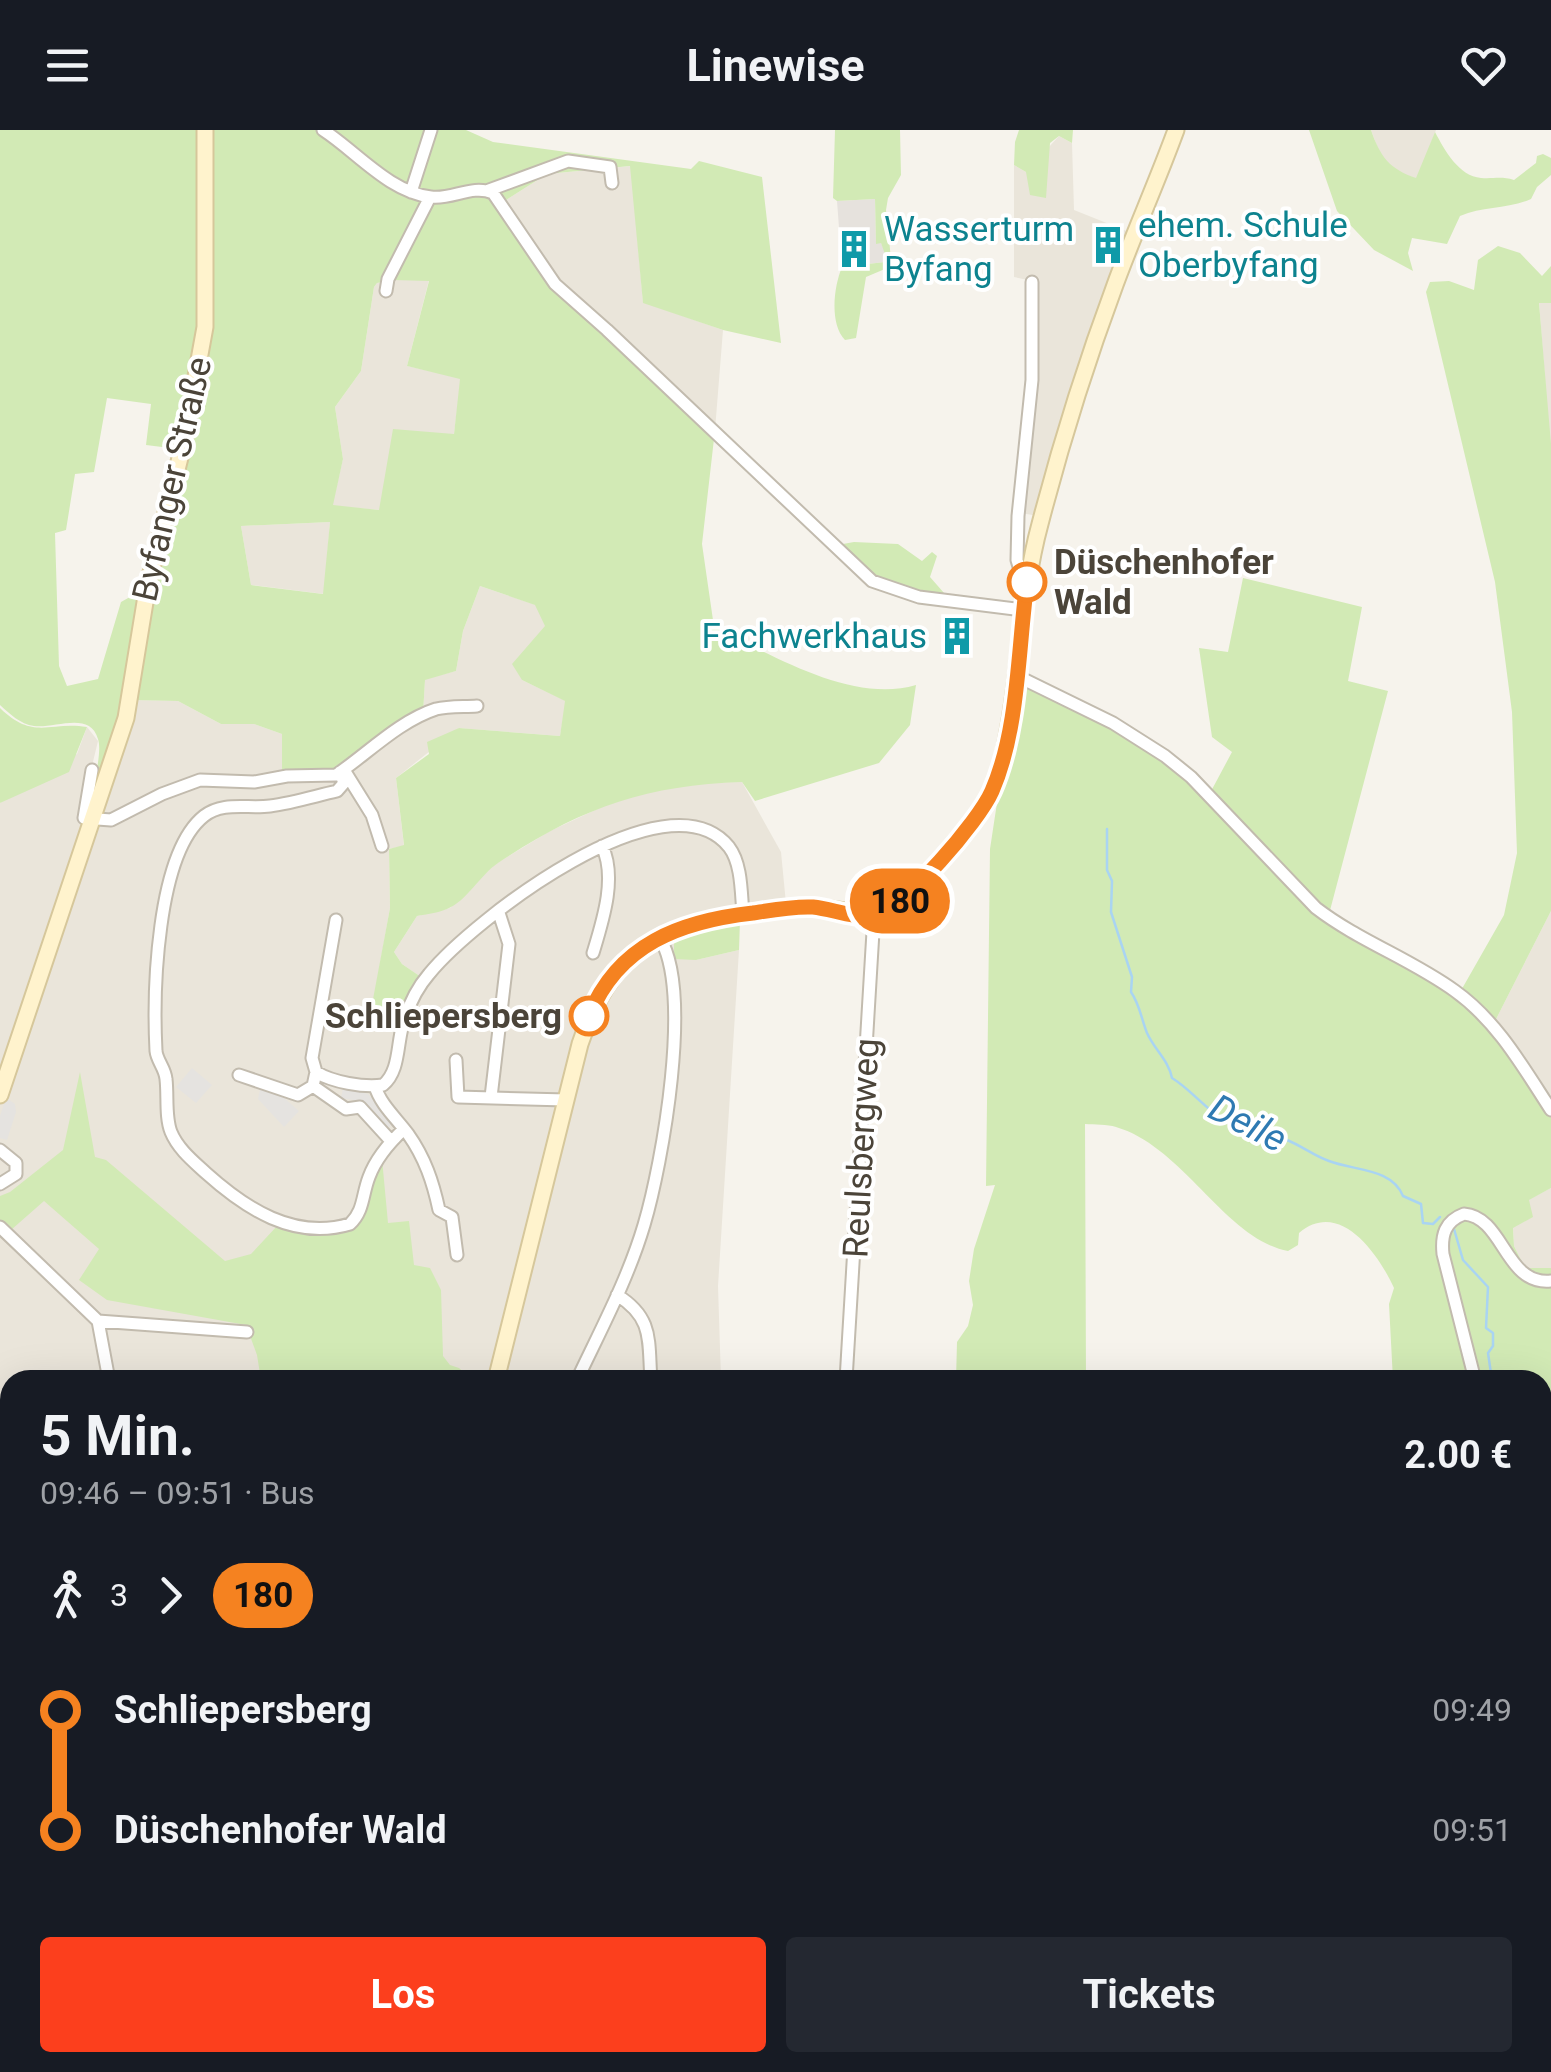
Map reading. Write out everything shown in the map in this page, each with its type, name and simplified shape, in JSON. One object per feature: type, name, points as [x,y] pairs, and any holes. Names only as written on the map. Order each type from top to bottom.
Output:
[{"type":"street","name":"Byfanger Straße","points":[[0,1094],[126,718],[148,584],[202,353],[205,130]]},
{"type":"street","points":[[323,130],[397,186],[430,197],[488,190],[568,161],[610,167],[612,183]]},
{"type":"street","points":[[412,192],[431,130]]},
{"type":"street","points":[[498,1370],[580,1044],[598,997],[624,964],[660,937],[701,920],[812,907],[874,915],[909,894],[989,798],[1000,769],[1017,676],[1028,576],[1040,522],[1115,285],[1176,130]]},
{"type":"street","points":[[488,190],[499,200],[554,284],[608,330],[872,581],[919,597],[1023,610]]},
{"type":"street","points":[[386,292],[388,279],[430,197]]},
{"type":"street","points":[[1028,576],[1020,570],[1017,560],[1032,380],[1032,282]]},
{"type":"street","points":[[1017,676],[1136,736],[1182,769],[1316,908],[1476,1008],[1497,1031],[1551,1110]]},
{"type":"street","points":[[91,821],[112,820],[200,780],[254,782],[287,776],[336,775],[348,763],[422,716],[443,708],[477,706]]},
{"type":"street","name":"Byfanger Straße","points":[[91,821],[84,818],[92,770]]},
{"type":"street","points":[[342,771],[372,815],[382,846]]},
{"type":"street","points":[[342,771],[344,783],[338,791],[273,806],[222,807],[201,818],[177,856],[160,940],[156,1056],[166,1078],[170,1130],[191,1160],[225,1189],[281,1222],[311,1228],[350,1224],[360,1211],[370,1174],[391,1141],[404,1129]]},
{"type":"street","points":[[316,1072],[327,1078],[375,1086],[390,1079],[404,1021],[422,983],[448,954],[499,913],[602,846],[647,830],[672,826],[711,832],[734,855],[743,914]]},
{"type":"street","points":[[593,952],[604,938],[610,870],[602,846]]},
{"type":"street","points":[[491,1098],[509,944],[499,913]]},
{"type":"street","name":"Reulsbergweg","points":[[847,1370],[874,915]]},
{"type":"street","points":[[240,1074],[298,1095],[313,1086],[316,1072],[312,1058],[336,920]]},
{"type":"street","points":[[582,1370],[644,1225],[664,1130],[674,1042],[669,958],[660,937]]},
{"type":"street","points":[[456,1060],[458,1097],[566,1100]]},
{"type":"street","points":[[313,1086],[346,1109],[360,1107],[391,1141]]},
{"type":"street","points":[[375,1086],[377,1095],[429,1170],[439,1210],[452,1218],[457,1256]]},
{"type":"street","points":[[0,1150],[16,1163],[16,1174],[0,1184]]},
{"type":"street","points":[[1472,1370],[1443,1254],[1442,1236],[1448,1225],[1464,1214],[1477,1217],[1523,1274],[1536,1281],[1551,1282]]},
{"type":"street","points":[[0,1227],[98,1321],[107,1370]]},
{"type":"street","points":[[617,1295],[644,1319],[650,1370]]},
{"type":"street","points":[[98,1321],[247,1332]]},
{"type":"shaded area","points":[[1371,130],[1436,130],[1417,179],[1398,172],[1381,157]]},
{"type":"shaded area","points":[[1059,136],[1072,143],[1074,210],[1134,234],[1038,516],[1021,513],[1037,282],[1014,277],[1014,165],[1026,172]]},
{"type":"shaded area","points":[[631,166],[643,302],[723,330],[715,430],[573,300],[503,202],[547,174]]},
{"type":"shaded area","points":[[875,199],[876,243],[881,243],[892,266],[885,262],[842,267],[837,201]]},
{"type":"shaded area","points":[[393,280],[429,280],[407,366],[461,378],[454,434],[380,510],[332,506],[343,459],[335,407],[361,371],[374,287]]},
{"type":"shaded area","points":[[1539,302],[1551,303],[1551,444],[1550,444]]},
{"type":"shaded area","points":[[330,522],[324,594],[251,585],[241,526]]},
{"type":"shaded area","points":[[480,586],[536,605],[546,627],[522,680],[566,701],[560,736],[459,728],[396,778],[404,846],[389,849],[390,908],[369,1026],[402,1034],[425,980],[402,964],[394,952],[417,916],[450,908],[494,865],[550,831],[619,799],[689,783],[742,782],[781,852],[787,914],[740,920],[696,960],[739,950],[718,1286],[721,1370],[0,1370],[0,803],[77,754],[87,727],[98,741],[91,770],[89,807],[130,700],[178,701],[221,724],[254,724],[282,734],[423,714],[425,679],[456,671],[463,631]]},
{"type":"shaded area","points":[[1551,911],[1551,1118],[1490,1031]]},
{"type":"shaded area","points":[[192,1068],[212,1085],[196,1103],[176,1087]]},
{"type":"shaded area","points":[[261,1085],[276,1091],[299,1111],[284,1127],[258,1099]]},
{"type":"shaded area","points":[[343,1089],[368,1094],[393,1122],[388,1128],[365,1102],[341,1098]]},
{"type":"shaded area","points":[[6,1098],[15,1104],[16,1112],[7,1140],[0,1138],[0,1116]]},
{"type":"shaded area","points":[[1551,1188],[1551,1268],[1525,1268],[1514,1246],[1513,1227],[1532,1217],[1528,1200]]},
{"type":"green space","points":[[0,130],[466,130],[493,142],[691,169],[699,161],[762,177],[781,343],[723,330],[643,303],[630,166],[547,174],[503,202],[540,265],[715,430],[702,544],[714,627],[786,662],[839,682],[865,688],[916,685],[910,725],[879,763],[755,801],[742,782],[674,788],[585,814],[528,844],[498,863],[454,905],[417,916],[394,952],[402,964],[421,977],[396,1032],[368,1026],[390,908],[389,849],[404,845],[396,778],[429,754],[427,742],[459,728],[560,736],[565,701],[522,680],[512,664],[545,626],[535,605],[480,586],[463,631],[456,671],[425,680],[423,714],[343,769],[282,775],[282,734],[254,724],[221,724],[178,701],[129,700],[89,811],[99,754],[94,730],[80,723],[29,725],[0,705]],"holes":[[[393,280],[429,281],[407,366],[460,379],[454,434],[393,429],[379,510],[333,505],[343,459],[335,407],[361,371],[374,287]],[[107,398],[151,404],[146,445],[178,449],[146,588],[121,602],[98,679],[67,686],[59,666],[55,533],[66,530],[75,474],[94,472]],[[330,522],[323,594],[251,585],[241,526]]]},
{"type":"green space","points":[[835,130],[900,130],[901,175],[886,210],[891,259],[886,257],[881,243],[876,244],[875,199],[833,198]]},
{"type":"green space","points":[[1019,130],[1073,130],[1072,143],[1059,136],[1050,143],[1046,198],[1030,195],[1026,172],[1014,165]]},
{"type":"green space","points":[[1309,130],[1371,130],[1387,160],[1416,178],[1435,132],[1454,161],[1473,176],[1514,180],[1543,154],[1551,158],[1551,175],[1537,187],[1531,199],[1460,216],[1447,244],[1412,238],[1408,253],[1413,271],[1374,250],[1337,211]]},
{"type":"green space","points":[[1498,246],[1520,253],[1542,276],[1551,266],[1551,303],[1539,303],[1551,444],[1551,911],[1490,1031],[1551,1118],[1551,1188],[1529,1200],[1533,1217],[1513,1228],[1514,1246],[1525,1268],[1551,1268],[1551,1370],[1392,1370],[1389,1304],[1394,1288],[1379,1261],[1356,1235],[1329,1222],[1314,1224],[1299,1233],[1298,1245],[1288,1251],[1265,1243],[1224,1212],[1163,1153],[1112,1126],[1085,1124],[1086,1370],[956,1370],[957,1342],[968,1326],[973,1305],[969,1281],[974,1249],[995,1185],[986,1186],[990,849],[1020,692],[1027,686],[1112,724],[1209,795],[1232,752],[1212,737],[1199,648],[1228,652],[1243,578],[1362,607],[1348,681],[1388,691],[1328,918],[1459,994],[1504,915],[1517,853],[1512,712],[1495,582],[1426,292],[1430,282],[1449,281],[1474,290],[1478,260]]},
{"type":"green space","points":[[885,262],[892,266],[866,277],[856,338],[845,340],[835,314],[842,267]]},
{"type":"green space","points":[[854,542],[898,544],[922,561],[932,552],[937,556],[930,577],[944,593],[944,600],[878,584],[840,548]]},
{"type":"green space","points":[[0,708],[32,727],[87,727],[69,772],[0,803]]},
{"type":"green space","points":[[740,920],[739,950],[696,960],[674,959],[674,937],[682,931]]},
{"type":"green space","points":[[80,1072],[95,1157],[106,1160],[225,1261],[251,1254],[278,1225],[351,1227],[382,1159],[388,1223],[409,1221],[414,1265],[430,1268],[441,1290],[443,1356],[461,1370],[259,1370],[246,1325],[107,1300],[79,1280],[99,1249],[44,1201],[11,1230],[0,1220],[0,1196],[63,1150]]},
{"type":"waterway","name":"Deile","points":[[1107,829],[1111,912],[1132,977],[1131,992],[1147,1033],[1172,1078],[1228,1122],[1287,1140],[1329,1161],[1382,1175],[1403,1196],[1421,1204],[1423,1223],[1433,1224],[1440,1217]]},
{"type":"waterway","name":"Deile","points":[[1454,1229],[1463,1260],[1488,1287],[1486,1328],[1493,1333],[1493,1346],[1488,1353],[1491,1370]]},
{"type":"bus line","name":"180","points":[[589,1016],[624,964],[647,945],[683,925],[722,916],[802,907],[868,916],[882,912],[909,894],[989,798],[997,778],[1015,691],[1027,582]]},
{"type":"place","name":"ehem. Schule Oberbyfang","points":[[1108,245]]},
{"type":"place","name":"Wasserturm Byfang","points":[[854,249]]},
{"type":"place","name":"Düschenhofer Wald","points":[[1027,582]]},
{"type":"place","name":"Fachwerkhaus","points":[[957,636]]},
{"type":"place","name":"Schliepersberg","points":[[589,1016]]}]
